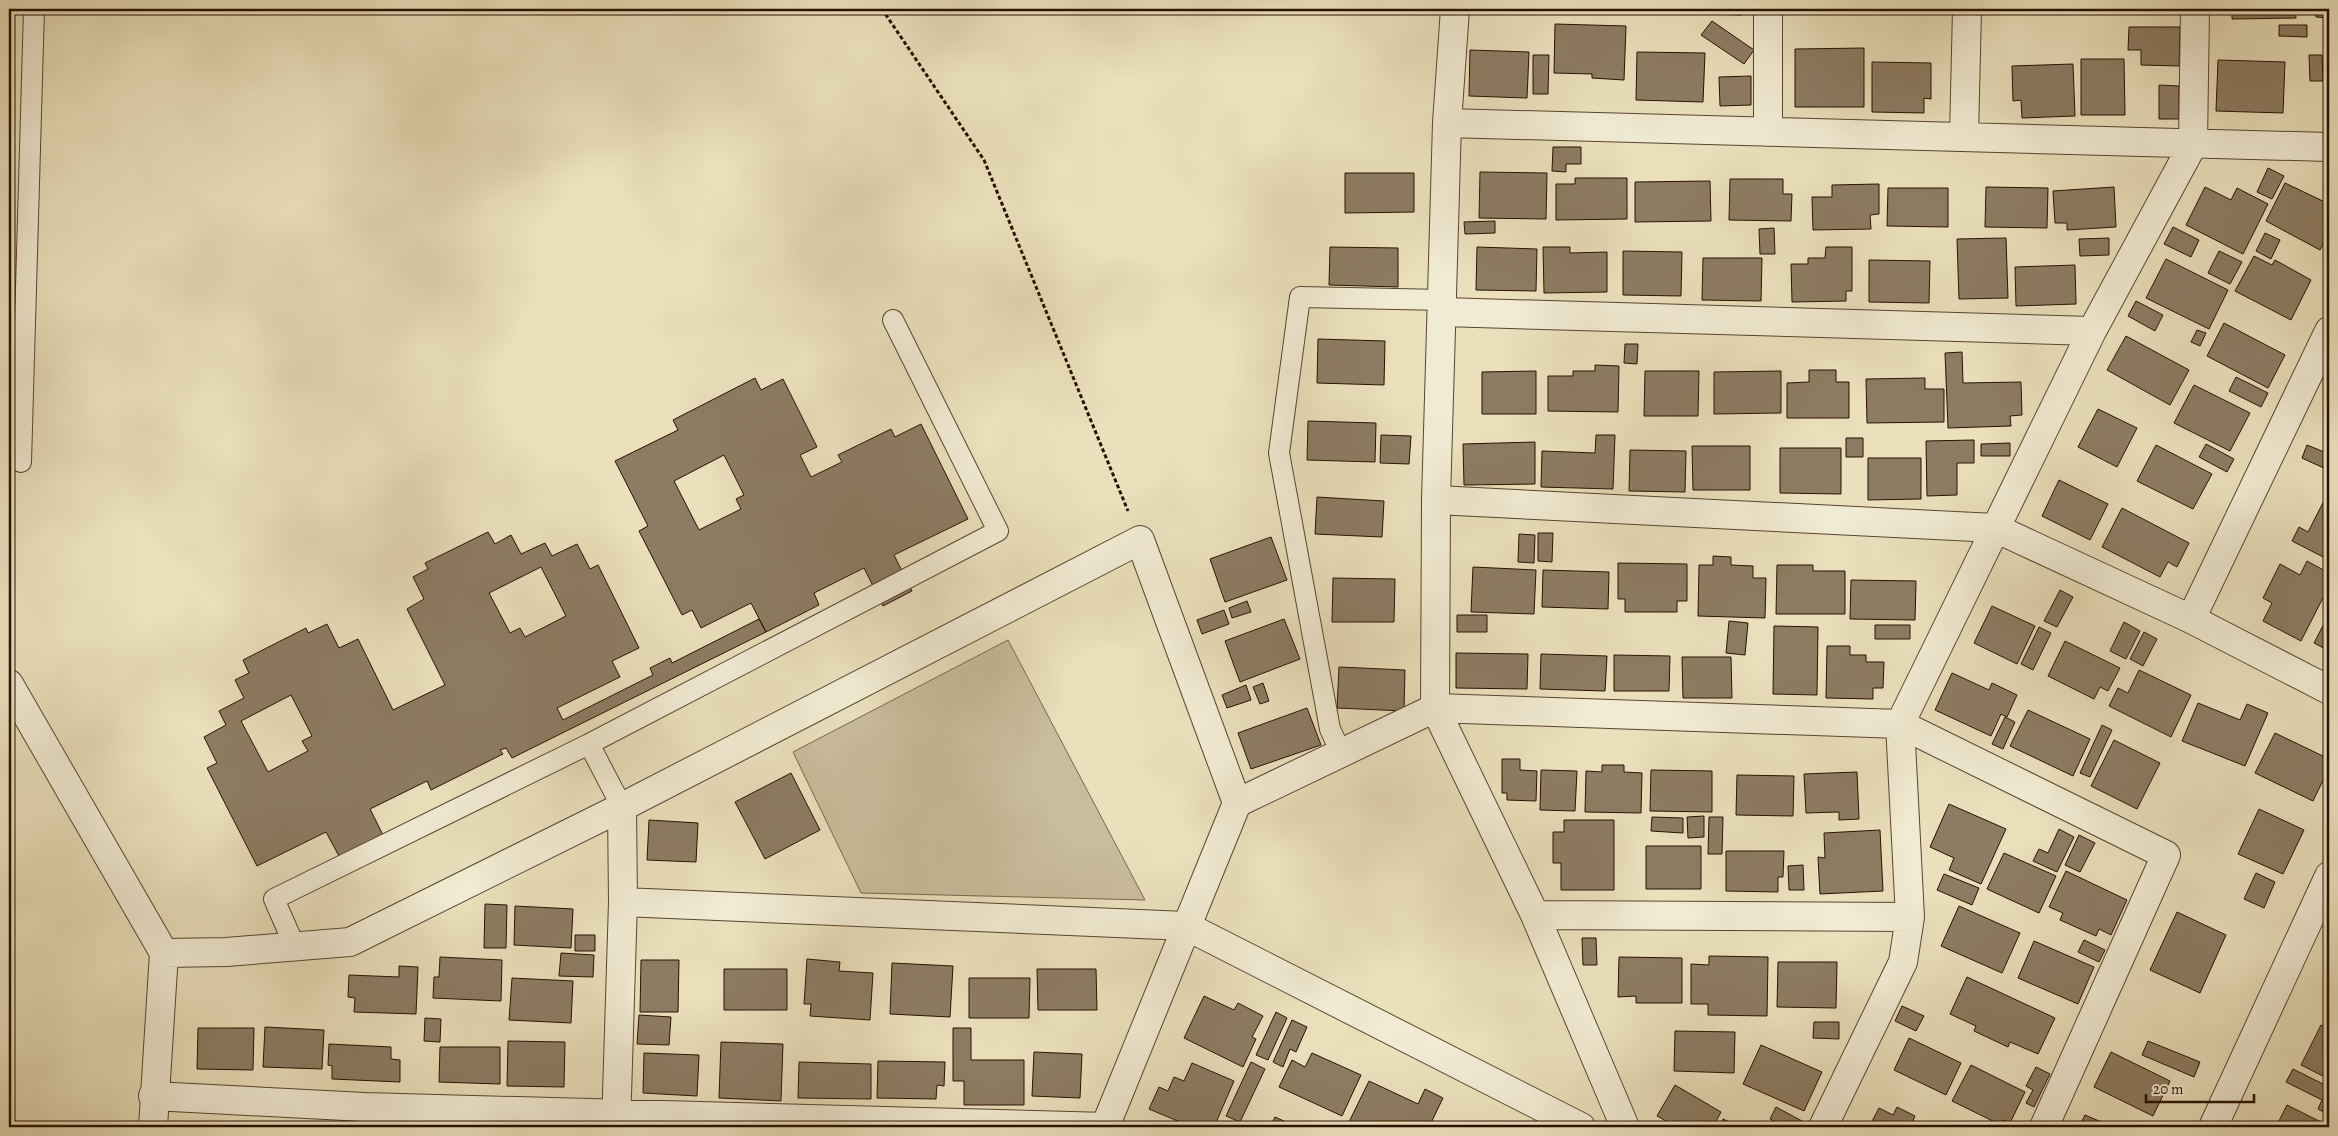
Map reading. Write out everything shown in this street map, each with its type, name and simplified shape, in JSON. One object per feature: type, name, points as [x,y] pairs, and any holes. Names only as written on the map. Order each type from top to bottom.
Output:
[{"type":"street","points":[[1455,9],[1447,123],[1436,500],[1435,708],[1535,915],[1624,1127]]},
{"type":"street","points":[[1768,9],[1768,132]]},
{"type":"street","points":[[1964,136],[1967,9]]},
{"type":"street","points":[[1824,1127],[1903,962],[1910,917],[1900,724],[2092,330],[2192,144],[2196,9]]},
{"type":"street","points":[[1447,123],[2329,147]]},
{"type":"street","points":[[1443,306],[2092,330]]},
{"type":"street","points":[[2191,619],[2329,331]]},
{"type":"street","points":[[1436,500],[1995,528],[2191,619],[2329,690]]},
{"type":"street","points":[[164,954],[226,952],[350,942],[622,807],[1140,540],[1237,804]]},
{"type":"street","points":[[9,684],[164,954],[152,1127]]},
{"type":"street","points":[[154,1096],[364,1117],[1106,1127],[1237,804],[1435,708],[1900,724],[2166,855],[2044,1127]]},
{"type":"street","points":[[616,1121],[623,902],[622,807]]},
{"type":"street","points":[[2213,1127],[2329,876]]},
{"type":"street","points":[[623,902],[1186,926],[1581,1127]]},
{"type":"street","points":[[1535,915],[1910,917]]},
{"type":"lane","points":[[21,462],[34,9]]},
{"type":"lane","points":[[1341,754],[1330,729],[1278,453],[1300,297],[1443,306]]},
{"type":"lane","points":[[295,947],[274,899],[589,744],[998,531],[893,320]]},
{"type":"lane","points":[[589,744],[622,807]]},
{"type":"path","points":[[882,9],[984,160],[1140,540]]},
{"type":"shaded area","points":[[1008,640],[1145,900],[861,893],[793,752]]},
{"type":"building","points":[[1681,9],[1741,9],[1741,15],[1680,13]]},
{"type":"building","points":[[1799,9],[1857,9],[1799,10]]},
{"type":"building","points":[[1874,9],[1893,9],[1893,13],[1874,13]]},
{"type":"building","points":[[2232,9],[2295,9],[2296,18],[2232,19]]},
{"type":"building","points":[[2316,9],[2329,9],[2329,18],[2316,17]]},
{"type":"building","points":[[1712,21],[1754,50],[1744,64],[1701,35]]},
{"type":"building","points":[[1555,24],[1626,26],[1624,80],[1592,78],[1592,74],[1554,73]]},
{"type":"building","points":[[2279,25],[2307,25],[2307,37],[2279,36]]},
{"type":"building","points":[[2129,27],[2180,27],[2179,66],[2141,65],[2141,50],[2128,50]]},
{"type":"building","points":[[1864,48],[1864,107],[1795,107],[1795,49]]},
{"type":"building","points":[[1470,50],[1529,52],[1527,98],[1469,96]]},
{"type":"building","points":[[1637,52],[1705,53],[1703,102],[1636,100]]},
{"type":"building","points":[[1533,55],[1549,55],[1548,94],[1533,94]]},
{"type":"building","points":[[2309,55],[2322,55],[2323,81],[2310,81]]},
{"type":"building","points":[[2081,59],[2124,59],[2125,115],[2081,115]]},
{"type":"building","points":[[2218,60],[2285,62],[2283,113],[2216,111]]},
{"type":"building","points":[[1872,62],[1931,63],[1931,99],[1924,98],[1924,113],[1872,112]]},
{"type":"building","points":[[2073,64],[2075,116],[2022,118],[2021,100],[2013,101],[2012,66]]},
{"type":"building","points":[[1751,76],[1751,105],[1720,106],[1719,77]]},
{"type":"building","points":[[2159,85],[2179,86],[2179,119],[2159,119]]},
{"type":"building","points":[[1553,147],[1581,147],[1581,164],[1566,164],[1566,172],[1552,171]]},
{"type":"building","points":[[2268,168],[2284,176],[2272,199],[2257,192]]},
{"type":"building","points":[[1480,172],[1547,173],[1546,219],[1479,218]]},
{"type":"building","points":[[1345,173],[1414,173],[1414,212],[1345,213]]},
{"type":"building","points":[[1575,178],[1627,178],[1627,219],[1556,220],[1556,184],[1575,184]]},
{"type":"building","points":[[1730,179],[1783,179],[1783,194],[1792,194],[1791,221],[1729,220]]},
{"type":"building","points":[[1710,181],[1711,221],[1635,222],[1635,182]]},
{"type":"building","points":[[2285,183],[2329,204],[2329,232],[2320,250],[2266,221]]},
{"type":"building","points":[[2329,183],[2329,199],[2323,195]]},
{"type":"building","points":[[1879,184],[1879,214],[1870,215],[1871,229],[1813,230],[1812,197],[1832,197],[1832,185]]},
{"type":"building","points":[[1986,187],[2048,188],[2047,228],[1985,227]]},
{"type":"building","points":[[2114,187],[2116,227],[2067,230],[2067,223],[2055,223],[2053,191]]},
{"type":"building","points":[[2205,187],[2231,200],[2237,188],[2268,204],[2243,254],[2186,225]]},
{"type":"building","points":[[1888,188],[1948,188],[1948,227],[1887,226]]},
{"type":"building","points":[[1495,221],[1495,233],[1465,234],[1464,222]]},
{"type":"building","points":[[2173,227],[2199,240],[2191,257],[2164,244]]},
{"type":"building","points":[[1774,228],[1775,254],[1760,254],[1759,229]]},
{"type":"building","points":[[2265,233],[2280,240],[2271,259],[2256,251]]},
{"type":"building","points":[[2006,238],[2008,298],[1959,299],[1957,239]]},
{"type":"building","points":[[2109,238],[2109,255],[2080,256],[2079,239]]},
{"type":"building","points":[[1330,247],[1398,248],[1398,287],[1329,285]]},
{"type":"building","points":[[1477,247],[1537,249],[1536,291],[1476,290]]},
{"type":"building","points":[[1543,247],[1570,247],[1570,253],[1607,252],[1607,292],[1544,293]]},
{"type":"building","points":[[1826,247],[1852,247],[1852,291],[1846,291],[1846,301],[1792,302],[1791,264],[1808,264],[1808,258],[1825,258]]},
{"type":"building","points":[[1623,251],[1682,252],[1681,296],[1623,295]]},
{"type":"building","points":[[2219,251],[2242,262],[2230,284],[2208,273]]},
{"type":"building","points":[[2254,256],[2272,265],[2275,260],[2311,280],[2291,320],[2235,291]]},
{"type":"building","points":[[1703,258],[1762,258],[1761,301],[1702,300]]},
{"type":"building","points":[[2166,259],[2228,290],[2209,329],[2146,298]]},
{"type":"building","points":[[1869,260],[1930,261],[1929,303],[1869,302]]},
{"type":"building","points":[[2075,265],[2076,304],[2016,306],[2015,267]]},
{"type":"building","points":[[2136,301],[2163,315],[2155,331],[2128,316]]},
{"type":"building","points":[[2224,323],[2285,355],[2268,388],[2207,356]]},
{"type":"building","points":[[2197,330],[2206,333],[2200,346],[2191,342]]},
{"type":"building","points":[[2126,336],[2189,370],[2170,405],[2107,370]]},
{"type":"building","points":[[1318,339],[1385,341],[1384,385],[1317,383]]},
{"type":"building","points":[[1625,344],[1638,344],[1637,364],[1624,363]]},
{"type":"building","points":[[1962,352],[1963,383],[2021,382],[2022,415],[2010,416],[2011,426],[1948,428],[1945,353]]},
{"type":"building","points":[[1595,365],[1619,366],[1618,412],[1548,411],[1548,376],[1573,376],[1573,371],[1595,371]]},
{"type":"building","points":[[1809,370],[1836,370],[1836,382],[1849,382],[1849,418],[1787,418],[1787,383],[1809,382]]},
{"type":"building","points":[[1536,371],[1536,414],[1482,414],[1482,372]]},
{"type":"building","points":[[1645,371],[1699,371],[1698,416],[1644,416]]},
{"type":"building","points":[[1781,371],[1781,413],[1714,414],[1714,372]]},
{"type":"building","points":[[2236,377],[2268,393],[2261,407],[2229,391]]},
{"type":"building","points":[[755,378],[761,390],[783,379],[817,447],[800,455],[811,477],[842,462],[838,455],[891,429],[895,437],[921,424],[968,519],[894,555],[912,591],[883,606],[864,568],[814,593],[819,605],[766,632],[751,603],[701,628],[692,610],[682,615],[639,531],[648,526],[615,461],[678,430],[673,420]],"holes":[[[724,455],[744,495],[736,499],[741,509],[699,530],[674,481]]]},
{"type":"building","points":[[1925,378],[1925,389],[1944,389],[1944,422],[1867,423],[1866,379]]},
{"type":"building","points":[[2194,385],[2250,413],[2230,451],[2174,423]]},
{"type":"building","points":[[2098,409],[2137,428],[2117,467],[2078,447]]},
{"type":"building","points":[[1308,421],[1376,423],[1375,462],[1307,460]]},
{"type":"building","points":[[1381,435],[1411,436],[1409,464],[1380,463]]},
{"type":"building","points":[[1596,435],[1615,435],[1613,489],[1541,487],[1542,451],[1595,453]]},
{"type":"building","points":[[1846,438],[1863,438],[1863,457],[1846,457]]},
{"type":"building","points":[[1974,440],[1974,463],[1957,463],[1957,495],[1927,496],[1926,441]]},
{"type":"building","points":[[1535,442],[1535,484],[1464,485],[1463,444]]},
{"type":"building","points":[[2010,443],[2010,456],[1981,456],[1981,444]]},
{"type":"building","points":[[2206,444],[2234,459],[2227,472],[2199,457]]},
{"type":"building","points":[[2156,445],[2212,474],[2193,509],[2137,481]]},
{"type":"building","points":[[2307,445],[2329,454],[2328,470],[2302,458]]},
{"type":"building","points":[[1692,446],[1750,446],[1750,490],[1693,490]]},
{"type":"building","points":[[1780,448],[1841,448],[1841,494],[1780,493]]},
{"type":"building","points":[[1630,450],[1686,451],[1685,492],[1629,491]]},
{"type":"building","points":[[1868,458],[1921,458],[1921,499],[1868,500]]},
{"type":"building","points":[[2059,480],[2108,504],[2090,540],[2042,516]]},
{"type":"building","points":[[2329,491],[2329,560],[2292,541],[2299,527],[2308,532]]},
{"type":"building","points":[[1317,497],[1384,501],[1382,537],[1315,534]]},
{"type":"building","points":[[2122,508],[2189,543],[2177,567],[2168,562],[2160,577],[2102,547]]},
{"type":"building","points":[[488,532],[495,544],[511,535],[521,554],[545,543],[552,556],[577,544],[590,569],[598,565],[639,648],[612,661],[620,677],[557,708],[563,720],[653,675],[650,668],[670,658],[672,663],[759,619],[766,632],[512,758],[506,748],[500,750],[503,754],[431,790],[427,781],[370,809],[390,849],[347,871],[326,832],[257,866],[207,768],[217,763],[204,737],[226,725],[219,711],[244,698],[235,680],[249,673],[243,660],[306,628],[308,633],[327,624],[339,648],[358,639],[393,710],[445,685],[407,609],[424,599],[413,577],[428,569],[425,563]],"holes":[[[541,567],[566,616],[525,637],[520,628],[510,633],[489,593]],[[291,695],[312,736],[302,741],[308,751],[268,772],[241,721]]]},
{"type":"building","points":[[1538,533],[1553,533],[1552,562],[1538,561]]},
{"type":"building","points":[[1519,534],[1535,535],[1534,563],[1518,562]]},
{"type":"building","points":[[1271,537],[1287,580],[1225,602],[1210,559]]},
{"type":"building","points":[[1713,556],[1731,557],[1731,565],[1753,566],[1753,578],[1766,578],[1765,618],[1698,616],[1699,565],[1713,565]]},
{"type":"building","points":[[2307,561],[2329,573],[2329,586],[2301,641],[2263,621],[2272,603],[2263,598],[2280,564],[2300,575]]},
{"type":"building","points":[[1618,563],[1687,564],[1687,601],[1677,601],[1677,612],[1625,612],[1625,599],[1618,599]]},
{"type":"building","points":[[1777,565],[1813,565],[1813,571],[1845,571],[1845,614],[1776,614]]},
{"type":"building","points":[[1473,567],[1536,570],[1534,614],[1471,612]]},
{"type":"building","points":[[1543,570],[1609,572],[1608,609],[1542,607]]},
{"type":"building","points":[[1333,578],[1395,579],[1394,622],[1332,622]]},
{"type":"building","points":[[1851,580],[1916,581],[1915,620],[1850,619]]},
{"type":"building","points":[[2060,590],[2073,597],[2057,627],[2044,621]]},
{"type":"building","points":[[1247,601],[1251,612],[1232,618],[1229,608]]},
{"type":"building","points":[[1992,606],[2035,626],[2017,664],[1974,643]]},
{"type":"building","points":[[1224,610],[1229,624],[1202,634],[1197,620]]},
{"type":"building","points":[[2329,614],[2329,651],[2314,643]]},
{"type":"building","points":[[1457,615],[1487,615],[1487,632],[1457,632]]},
{"type":"building","points":[[1284,619],[1300,659],[1240,682],[1225,641]]},
{"type":"building","points":[[1729,621],[1748,623],[1745,655],[1726,653]]},
{"type":"building","points":[[2124,622],[2140,631],[2126,659],[2110,651]]},
{"type":"building","points":[[1875,625],[1910,625],[1910,639],[1875,639]]},
{"type":"building","points":[[1774,626],[1818,627],[1817,695],[1773,694]]},
{"type":"building","points":[[2039,627],[2051,633],[2033,670],[2021,664]]},
{"type":"building","points":[[2144,632],[2157,639],[2143,666],[2130,659]]},
{"type":"building","points":[[2065,641],[2120,668],[2108,691],[2100,687],[2094,699],[2048,676]]},
{"type":"building","points":[[1827,646],[1850,646],[1850,655],[1866,655],[1866,662],[1884,662],[1883,688],[1873,688],[1873,699],[1826,698]]},
{"type":"building","points":[[1456,653],[1528,654],[1527,689],[1456,688]]},
{"type":"building","points":[[1541,654],[1607,656],[1605,691],[1540,689]]},
{"type":"building","points":[[1614,655],[1670,656],[1669,691],[1614,691]]},
{"type":"building","points":[[1682,657],[1731,657],[1732,698],[1683,698]]},
{"type":"building","points":[[1339,667],[1405,670],[1404,711],[1337,708]]},
{"type":"building","points":[[2139,670],[2191,695],[2171,737],[2109,706],[2118,688],[2128,693]]},
{"type":"building","points":[[1952,673],[1989,690],[1992,683],[2017,695],[2007,717],[2001,714],[1991,736],[1935,710]]},
{"type":"building","points":[[1263,683],[1269,701],[1260,704],[1253,687]]},
{"type":"building","points":[[1246,685],[1251,700],[1227,708],[1222,695]]},
{"type":"building","points":[[2198,703],[2240,720],[2247,704],[2268,713],[2245,766],[2182,741]]},
{"type":"building","points":[[1307,708],[1321,745],[1251,769],[1238,733]]},
{"type":"building","points":[[2028,710],[2090,739],[2073,776],[2010,746]]},
{"type":"building","points":[[2005,717],[2015,722],[2003,749],[1992,744]]},
{"type":"building","points":[[2102,725],[2112,730],[2090,777],[2080,773]]},
{"type":"building","points":[[2275,733],[2329,759],[2329,768],[2313,801],[2255,773]]},
{"type":"building","points":[[2114,740],[2160,763],[2137,809],[2091,786]]},
{"type":"building","points":[[1502,759],[1520,759],[1520,770],[1537,771],[1536,801],[1507,800],[1507,793],[1502,793]]},
{"type":"building","points":[[1602,765],[1624,765],[1624,772],[1642,773],[1641,813],[1585,812],[1586,771],[1602,772]]},
{"type":"building","points":[[1541,770],[1577,771],[1575,811],[1540,810]]},
{"type":"building","points":[[1651,770],[1712,771],[1712,812],[1650,811]]},
{"type":"building","points":[[1857,772],[1859,819],[1839,820],[1839,812],[1806,813],[1804,774]]},
{"type":"building","points":[[791,773],[820,830],[765,859],[735,802]]},
{"type":"building","points":[[1737,775],[1794,776],[1793,816],[1736,815]]},
{"type":"building","points":[[1949,804],[2006,829],[1981,884],[1949,870],[1954,858],[1930,847]]},
{"type":"building","points":[[2259,809],[2304,830],[2283,874],[2238,854]]},
{"type":"building","points":[[1704,816],[1704,837],[1688,838],[1687,817]]},
{"type":"building","points":[[1652,817],[1683,818],[1683,833],[1651,831]]},
{"type":"building","points":[[1709,817],[1723,817],[1722,854],[1708,854]]},
{"type":"building","points":[[649,820],[698,823],[696,862],[647,860]]},
{"type":"building","points":[[1564,820],[1614,820],[1614,890],[1561,890],[1561,863],[1553,863],[1553,832],[1564,832]]},
{"type":"building","points":[[2059,829],[2074,837],[2057,872],[2033,861],[2039,849],[2048,853]]},
{"type":"building","points":[[1880,830],[1883,891],[1820,894],[1818,857],[1825,858],[1824,833]]},
{"type":"building","points":[[2079,835],[2095,843],[2080,872],[2065,865]]},
{"type":"building","points":[[1646,846],[1701,846],[1701,889],[1646,889]]},
{"type":"building","points":[[1726,851],[1784,851],[1783,877],[1778,877],[1778,892],[1726,891]]},
{"type":"building","points":[[2004,853],[2056,876],[2039,913],[1987,889]]},
{"type":"building","points":[[1803,865],[1804,890],[1789,890],[1788,866]]},
{"type":"building","points":[[2066,871],[2127,900],[2111,935],[2099,929],[2096,936],[2060,920],[2063,913],[2049,907]]},
{"type":"building","points":[[2256,873],[2275,882],[2264,908],[2244,899]]},
{"type":"building","points":[[1944,874],[1979,888],[1972,905],[1937,890]]},
{"type":"building","points":[[485,904],[507,905],[506,948],[484,948]]},
{"type":"building","points":[[515,906],[573,909],[571,948],[514,945]]},
{"type":"building","points":[[1959,906],[2020,933],[2002,973],[1941,946]]},
{"type":"building","points":[[2177,912],[2226,935],[2200,993],[2150,970]]},
{"type":"building","points":[[575,935],[595,935],[595,951],[575,951]]},
{"type":"building","points":[[1582,938],[1596,938],[1597,965],[1583,965]]},
{"type":"building","points":[[2084,940],[2105,950],[2099,962],[2078,952]]},
{"type":"building","points":[[2034,941],[2094,967],[2078,1004],[2018,978]]},
{"type":"building","points":[[561,953],[594,955],[593,977],[559,976]]},
{"type":"building","points":[[1709,956],[1768,957],[1767,1016],[1708,1015],[1708,1004],[1691,1004],[1691,964],[1709,965]]},
{"type":"building","points":[[440,957],[502,960],[501,1001],[433,998],[434,977],[439,977]]},
{"type":"building","points":[[1619,957],[1682,958],[1682,1003],[1636,1003],[1636,996],[1618,997]]},
{"type":"building","points":[[807,959],[840,962],[839,971],[873,973],[870,1020],[810,1016],[811,1004],[804,1004]]},
{"type":"building","points":[[641,960],[679,960],[678,1012],[640,1012]]},
{"type":"building","points":[[1778,962],[1837,962],[1836,1008],[1777,1007]]},
{"type":"building","points":[[892,963],[953,966],[950,1017],[890,1014]]},
{"type":"building","points":[[399,966],[418,967],[416,1014],[354,1012],[355,998],[348,997],[349,975],[399,977]]},
{"type":"building","points":[[724,969],[787,969],[787,1010],[724,1010]]},
{"type":"building","points":[[1037,969],[1096,969],[1097,1010],[1038,1010]]},
{"type":"building","points":[[1967,977],[2055,1018],[2038,1054],[2010,1042],[2008,1047],[1974,1031],[1976,1026],[1950,1014]]},
{"type":"building","points":[[512,978],[573,981],[571,1023],[509,1020]]},
{"type":"building","points":[[969,978],[1030,978],[1029,1018],[969,1018]]},
{"type":"building","points":[[1204,996],[1234,1010],[1238,1003],[1263,1016],[1252,1037],[1256,1039],[1243,1067],[1184,1038]]},
{"type":"building","points":[[1902,1006],[1924,1016],[1916,1031],[1895,1021]]},
{"type":"building","points":[[1276,1012],[1287,1018],[1268,1060],[1256,1055]]},
{"type":"building","points":[[639,1015],[671,1017],[669,1045],[637,1044]]},
{"type":"building","points":[[425,1018],[441,1019],[440,1042],[424,1041]]},
{"type":"building","points":[[1292,1020],[1307,1027],[1296,1052],[1290,1049],[1283,1067],[1273,1062]]},
{"type":"building","points":[[1814,1022],[1839,1022],[1839,1039],[1813,1038]]},
{"type":"building","points":[[2321,1025],[2329,1029],[2329,1079],[2301,1065]]},
{"type":"building","points":[[265,1027],[324,1030],[322,1069],[263,1067]]},
{"type":"building","points":[[198,1028],[254,1028],[253,1070],[197,1069]]},
{"type":"building","points":[[953,1028],[971,1028],[971,1060],[1024,1060],[1024,1105],[964,1105],[964,1081],[953,1081]]},
{"type":"building","points":[[1675,1031],[1735,1032],[1734,1073],[1674,1071]]},
{"type":"building","points":[[1909,1038],[1961,1063],[1946,1095],[1894,1070]]},
{"type":"building","points":[[508,1041],[565,1042],[564,1087],[507,1086]]},
{"type":"building","points":[[2148,1041],[2200,1062],[2194,1077],[2142,1055]]},
{"type":"building","points":[[721,1042],[783,1044],[781,1101],[719,1098]]},
{"type":"building","points":[[329,1044],[391,1047],[391,1059],[400,1060],[400,1082],[332,1079],[332,1066],[328,1065]]},
{"type":"building","points":[[1761,1045],[1822,1072],[1804,1111],[1743,1084]]},
{"type":"building","points":[[440,1047],[500,1047],[500,1084],[439,1082]]},
{"type":"building","points":[[1034,1052],[1082,1054],[1080,1098],[1032,1096]]},
{"type":"building","points":[[2111,1052],[2170,1081],[2153,1116],[2094,1087]]},
{"type":"building","points":[[644,1053],[699,1055],[697,1096],[643,1093]]},
{"type":"building","points":[[1312,1053],[1361,1075],[1342,1116],[1279,1087],[1292,1060],[1305,1067]]},
{"type":"building","points":[[878,1061],[945,1062],[944,1086],[937,1085],[936,1099],[877,1098]]},
{"type":"building","points":[[799,1062],[871,1064],[871,1099],[798,1098]]},
{"type":"building","points":[[1251,1062],[1265,1069],[1240,1122],[1226,1116]]},
{"type":"building","points":[[1192,1063],[1234,1081],[1214,1127],[1192,1127],[1149,1109],[1159,1087],[1168,1091],[1174,1077],[1184,1081]]},
{"type":"building","points":[[1971,1065],[2025,1092],[2010,1123],[2003,1120],[2001,1125],[1952,1101]]},
{"type":"building","points":[[2036,1067],[2050,1074],[2034,1107],[2026,1103],[2033,1090],[2026,1086]]},
{"type":"building","points":[[2293,1069],[2329,1087],[2329,1115],[2318,1109],[2322,1100],[2286,1082]]},
{"type":"building","points":[[1369,1081],[1418,1104],[1425,1089],[1443,1098],[1429,1127],[1360,1127],[1349,1122]]},
{"type":"building","points":[[1675,1085],[1721,1112],[1713,1127],[1677,1127],[1657,1116]]},
{"type":"building","points":[[2287,1105],[2329,1126],[2329,1127],[2276,1127]]},
{"type":"building","points":[[1776,1107],[1802,1121],[1799,1127],[1785,1127],[1770,1119]]},
{"type":"building","points":[[1897,1107],[1915,1116],[1912,1123],[1921,1127],[1869,1127],[1879,1108],[1893,1115]]},
{"type":"building","points":[[2085,1115],[2113,1127],[2079,1127]]},
{"type":"building","points":[[1275,1117],[1297,1127],[1270,1127]]},
{"type":"building","points":[[1723,1119],[1741,1127],[1719,1127]]}]
